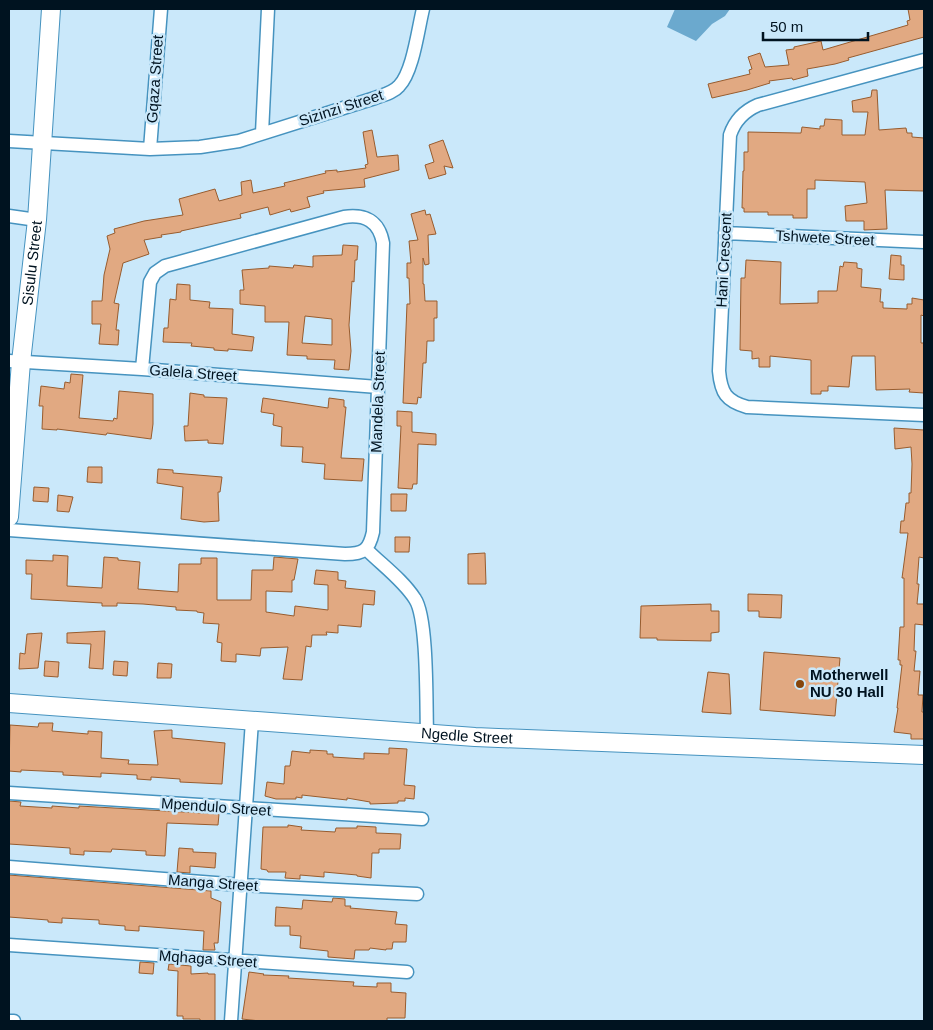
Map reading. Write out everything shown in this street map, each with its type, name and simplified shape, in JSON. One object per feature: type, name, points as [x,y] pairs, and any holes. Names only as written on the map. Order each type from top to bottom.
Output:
[{"type":"street","name":"Sisulu Street","points":[[9,517],[15,362],[37,220],[51,9]]},
{"type":"street","name":"Gqaza Street","points":[[150,149],[161,9]]},
{"type":"street","points":[[262,133],[268,9]]},
{"type":"street","name":"Sizinzi Street","points":[[9,141],[150,149],[200,147],[239,141],[375,98],[389,93],[399,86],[406,77],[423,9]]},
{"type":"street","name":"Hani Crescent","points":[[924,60],[758,105],[745,112],[733,126],[730,135],[719,371],[720,384],[728,398],[736,404],[747,407],[924,415]]},
{"type":"street","points":[[9,216],[37,220]]},
{"type":"street","name":"Mandela Street","points":[[142,369],[150,282],[155,273],[160,269],[165,266],[344,217],[362,216],[374,223],[382,235],[383,243],[373,532],[366,549]]},
{"type":"street","name":"Tshwete Street","points":[[725,233],[924,242]]},
{"type":"street","name":"Galela Street","points":[[15,362],[142,369],[378,387]]},
{"type":"street","points":[[9,530],[346,554],[362,553],[366,549],[408,589],[420,607],[427,733]]},
{"type":"street","name":"Ngedle Street","points":[[9,703],[427,733],[924,756]]},
{"type":"street","points":[[231,1021],[252,721]]},
{"type":"street","name":"Mpendulo Street","points":[[9,793],[422,819]]},
{"type":"street","name":"Manga Street","points":[[9,867],[241,885],[417,894]]},
{"type":"street","name":"Mqhaga Street","points":[[9,945],[407,972]]},
{"type":"street","points":[[9,1021],[14,1021]]},
{"type":"water","points":[[675,9],[730,9],[725,16],[712,24],[696,41],[667,27]]},
{"type":"building","points":[[908,9],[924,9],[924,37],[848,58],[849,60],[835,64],[807,69],[808,76],[793,80],[792,78],[769,81],[770,83],[747,90],[712,98],[708,84],[750,74],[749,70],[752,69],[748,57],[760,53],[765,67],[789,65],[786,50],[821,41],[823,50],[908,25],[907,21],[910,20]]},
{"type":"building","points":[[872,90],[877,90],[879,130],[906,128],[907,133],[912,133],[912,137],[924,138],[924,191],[885,190],[887,229],[864,230],[864,221],[846,221],[845,206],[867,203],[865,182],[815,180],[815,189],[807,189],[807,218],[793,218],[793,215],[768,215],[768,212],[744,212],[744,208],[742,208],[743,171],[744,152],[748,152],[748,132],[801,133],[802,127],[820,129],[820,126],[824,126],[825,119],[842,120],[842,135],[865,135],[868,112],[853,112],[852,101],[871,97]]},
{"type":"building","points":[[372,130],[377,157],[398,155],[399,170],[364,179],[365,187],[323,191],[324,193],[307,197],[310,207],[291,212],[290,209],[270,215],[268,207],[240,214],[241,218],[144,240],[149,254],[123,263],[114,303],[119,304],[116,330],[119,330],[118,345],[99,344],[101,324],[92,324],[92,301],[102,301],[104,275],[110,249],[107,236],[115,233],[114,229],[144,221],[183,215],[179,199],[215,189],[219,201],[242,195],[241,182],[251,180],[253,193],[285,186],[284,183],[326,173],[325,171],[337,170],[337,172],[366,168],[365,165],[368,164],[363,132]]},
{"type":"building","points":[[443,140],[453,168],[444,166],[446,174],[429,179],[425,165],[434,162],[429,145]]},
{"type":"building","points":[[425,210],[426,215],[430,214],[436,234],[428,235],[429,264],[425,265],[423,258],[423,284],[425,301],[437,301],[437,318],[434,318],[434,341],[427,341],[426,363],[423,363],[421,398],[418,397],[417,404],[403,403],[407,304],[410,304],[409,278],[407,278],[407,263],[411,263],[409,241],[418,240],[411,214]]},
{"type":"building","points":[[343,245],[358,246],[354,282],[352,281],[349,325],[351,351],[349,370],[334,369],[335,360],[307,359],[307,356],[287,355],[289,322],[265,322],[265,306],[240,304],[240,290],[244,290],[242,270],[269,268],[269,266],[293,268],[294,265],[313,267],[313,256],[342,255]],"holes":[[[305,316],[332,319],[332,345],[302,343]]]},
{"type":"building","points":[[891,255],[901,256],[901,265],[904,265],[904,280],[889,279]]},
{"type":"building","points":[[746,260],[781,262],[780,304],[818,303],[818,291],[837,291],[840,266],[843,267],[844,262],[857,263],[857,268],[862,269],[861,287],[881,289],[880,302],[883,302],[883,308],[907,309],[907,304],[912,304],[912,298],[924,300],[924,316],[921,315],[921,343],[924,343],[924,393],[909,392],[910,389],[876,390],[875,356],[852,356],[849,387],[828,386],[828,391],[821,391],[821,394],[811,394],[811,360],[770,356],[770,367],[759,367],[759,358],[752,359],[752,351],[740,350],[741,278],[745,278]]},
{"type":"building","points":[[177,284],[190,285],[190,300],[210,302],[209,308],[233,309],[232,334],[254,337],[252,351],[214,350],[214,348],[191,346],[192,343],[163,342],[164,328],[168,328],[170,299],[176,300]]},
{"type":"building","points":[[71,374],[83,375],[79,418],[113,421],[114,418],[117,419],[119,391],[153,394],[151,439],[107,433],[106,435],[42,429],[43,406],[39,406],[41,386],[64,389],[65,382],[70,383]]},
{"type":"building","points":[[190,393],[204,395],[204,397],[227,398],[223,444],[208,443],[208,440],[185,441],[184,426],[188,426]]},
{"type":"building","points":[[263,398],[328,408],[329,398],[344,400],[344,407],[346,407],[341,458],[364,459],[362,481],[324,479],[325,464],[302,462],[303,447],[281,446],[282,427],[273,425],[274,414],[261,412]]},
{"type":"building","points":[[397,411],[412,412],[412,432],[436,434],[436,445],[418,444],[417,484],[413,484],[412,489],[398,488],[401,426],[397,426]]},
{"type":"building","points":[[894,428],[924,430],[924,558],[919,557],[917,604],[924,604],[924,625],[915,624],[914,651],[916,651],[914,671],[920,671],[918,695],[923,695],[924,739],[911,739],[911,734],[894,732],[902,665],[900,665],[900,660],[898,660],[900,627],[904,627],[904,578],[902,578],[908,533],[900,533],[901,521],[904,521],[906,503],[909,503],[909,493],[911,493],[912,464],[911,447],[895,449]]},
{"type":"building","points":[[88,467],[102,467],[102,483],[87,482]]},
{"type":"building","points":[[158,469],[173,470],[173,473],[222,477],[220,492],[218,492],[219,521],[204,522],[181,519],[183,487],[157,483]]},
{"type":"building","points":[[34,487],[49,488],[48,502],[33,501]]},
{"type":"building","points":[[391,494],[407,494],[406,511],[391,511]]},
{"type":"building","points":[[58,495],[73,497],[69,512],[57,511]]},
{"type":"building","points":[[395,537],[410,537],[409,552],[395,552]]},
{"type":"building","points":[[485,553],[486,584],[468,584],[468,554]]},
{"type":"building","points":[[53,555],[68,556],[67,586],[102,588],[104,557],[140,562],[138,589],[178,592],[179,564],[201,564],[201,558],[217,558],[217,600],[251,600],[252,570],[273,570],[274,557],[298,559],[294,580],[292,580],[292,592],[266,591],[266,612],[294,616],[295,606],[328,610],[328,585],[314,584],[316,570],[338,572],[338,580],[346,581],[345,588],[375,591],[374,605],[363,604],[361,627],[338,625],[338,633],[326,632],[327,635],[312,635],[311,647],[306,646],[302,680],[283,679],[288,647],[261,648],[260,656],[236,654],[236,662],[221,661],[222,643],[217,642],[219,624],[203,623],[204,613],[176,610],[176,607],[143,604],[117,603],[117,606],[102,606],[102,603],[31,599],[32,574],[26,574],[26,560],[53,561]]},
{"type":"building","points":[[748,594],[782,595],[781,618],[759,617],[759,611],[748,611]]},
{"type":"building","points":[[711,604],[711,611],[719,611],[719,632],[711,633],[711,641],[640,638],[641,606]]},
{"type":"building","points":[[105,631],[103,669],[89,668],[91,644],[67,643],[67,633]]},
{"type":"building","points":[[42,633],[38,668],[19,669],[20,653],[25,654],[27,634]]},
{"type":"building","name":"Motherwell NU 30 Hall","points":[[764,652],[840,658],[835,716],[760,710]]},
{"type":"building","points":[[45,661],[59,662],[58,677],[44,676]]},
{"type":"building","points":[[114,661],[128,662],[127,676],[113,675]]},
{"type":"building","points":[[158,663],[172,664],[171,678],[157,678]]},
{"type":"building","points":[[708,672],[729,674],[731,714],[702,712]]},
{"type":"building","points":[[39,723],[53,723],[52,731],[88,734],[88,731],[102,732],[101,758],[129,760],[128,764],[158,765],[154,731],[172,730],[172,738],[225,743],[222,784],[180,782],[180,779],[151,777],[151,780],[137,779],[137,775],[101,773],[101,777],[63,775],[63,772],[9,771],[10,725],[38,727]]},
{"type":"building","points":[[389,748],[407,749],[404,785],[415,786],[414,799],[405,798],[405,801],[398,801],[398,803],[370,804],[370,802],[347,798],[347,800],[302,795],[302,798],[296,797],[296,799],[276,799],[265,796],[267,782],[284,784],[285,766],[290,766],[292,751],[310,753],[310,750],[327,751],[327,754],[333,754],[333,757],[364,759],[364,753],[389,754]]},
{"type":"building","points":[[9,801],[21,802],[20,806],[52,808],[52,806],[79,808],[79,806],[219,814],[218,825],[167,823],[165,856],[146,855],[146,851],[112,849],[111,852],[84,851],[84,855],[70,854],[70,848],[9,844]]},
{"type":"building","points":[[288,825],[302,827],[301,830],[335,832],[336,828],[376,827],[376,833],[401,834],[400,849],[379,849],[379,853],[372,853],[371,878],[324,872],[324,877],[300,875],[300,879],[285,878],[286,872],[268,872],[261,869],[263,827],[288,827]]},
{"type":"building","points":[[179,848],[193,849],[193,852],[216,853],[215,868],[190,866],[190,873],[177,872]]},
{"type":"building","points":[[9,875],[211,891],[211,898],[221,902],[218,943],[214,943],[215,950],[203,950],[204,931],[139,926],[139,931],[125,930],[125,926],[99,924],[99,920],[62,918],[62,923],[9,917]]},
{"type":"building","points":[[333,898],[345,899],[345,906],[351,906],[350,908],[397,912],[395,924],[407,925],[406,942],[393,942],[392,949],[386,950],[370,948],[369,950],[355,950],[354,959],[328,957],[328,951],[300,948],[301,936],[290,935],[290,926],[275,926],[276,907],[302,909],[303,900],[332,902]]},
{"type":"building","points":[[140,962],[154,963],[153,974],[139,973]]},
{"type":"building","points":[[169,964],[191,966],[191,974],[215,974],[215,1021],[183,1019],[183,1016],[177,1016],[178,971],[168,970]]},
{"type":"building","points":[[249,972],[263,975],[289,976],[288,978],[354,982],[353,986],[377,987],[377,983],[391,983],[391,992],[406,993],[405,1018],[387,1018],[387,1021],[260,1021],[242,1019]]},
{"type":"place","name":"Motherwell NU 30 Hall","points":[[800,684]]}]
